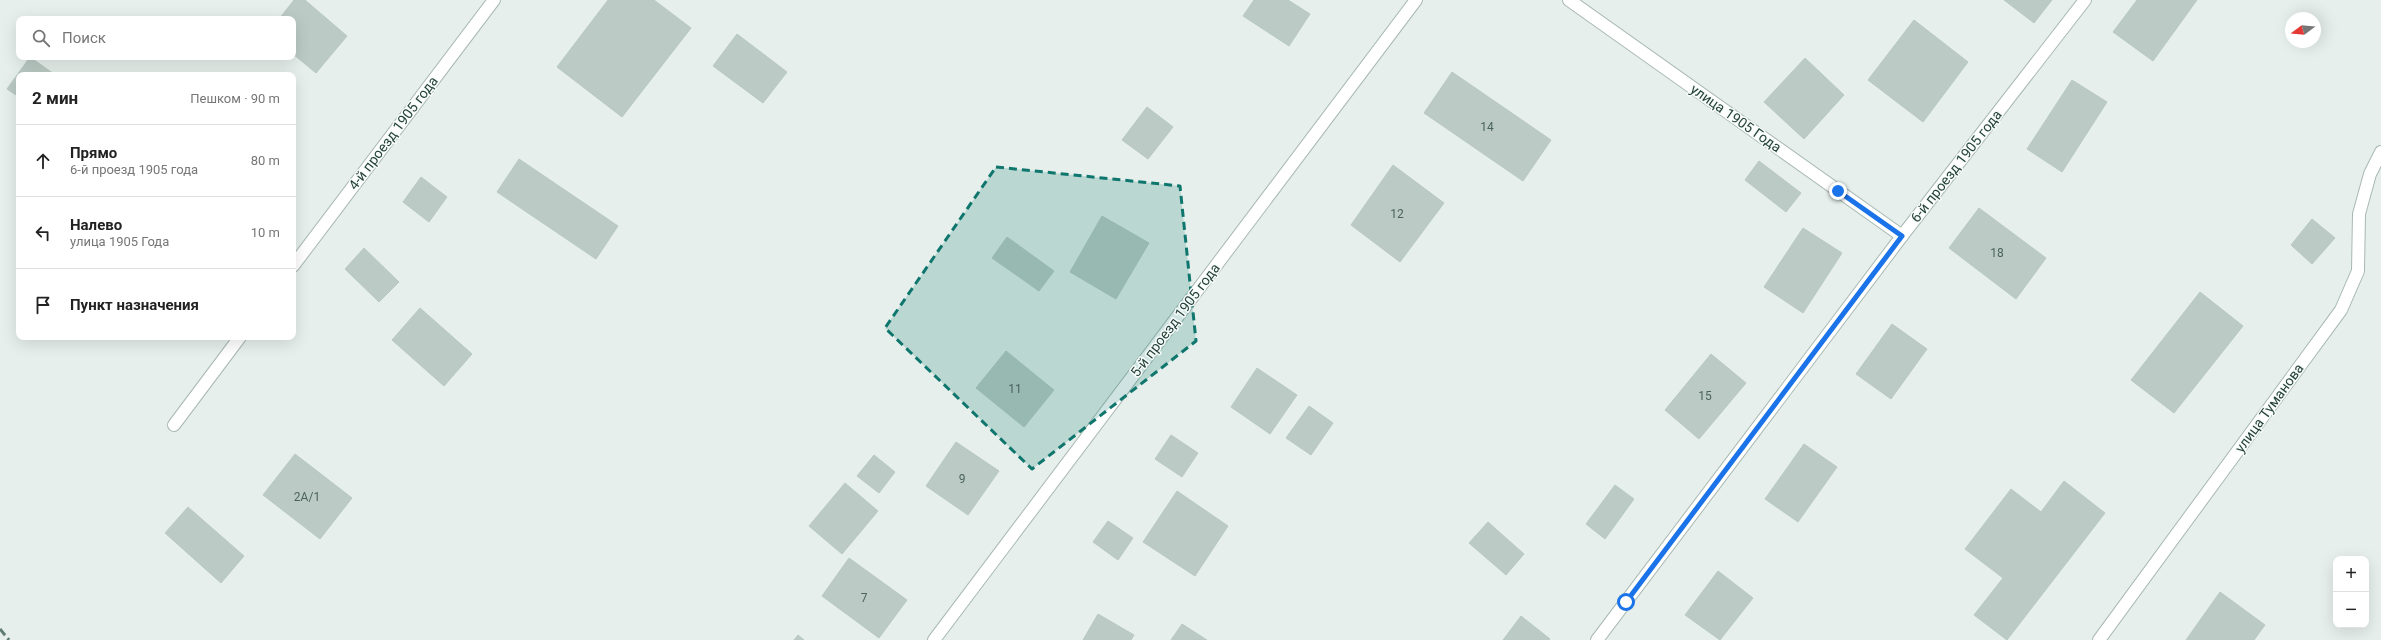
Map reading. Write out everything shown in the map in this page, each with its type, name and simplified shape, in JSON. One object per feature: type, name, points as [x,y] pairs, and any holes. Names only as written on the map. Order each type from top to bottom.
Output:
[{"type":"street","name":"4-й проезд 1905 года","points":[[296,262],[494,0]]},
{"type":"street","name":"5-й проезд 1905 года","points":[[934,640],[1416,0]]},
{"type":"street","name":"улица 1905 Года","points":[[1569,0],[1902,236]]},
{"type":"street","name":"6-й проезд 1905 года","points":[[1597,640],[1902,236],[2085,0]]},
{"type":"street","name":"улица Туманова","points":[[2099,640],[2341,310],[2358,271],[2359,214],[2370,174],[2381,152]]},
{"type":"street","points":[[174,425],[238,340]]},
{"type":"highlighted area","points":[[996,167],[1180,186],[1196,341],[1032,469],[885,328]]},
{"type":"building","points":[[294,0],[305,0],[347,36],[316,73],[296,56],[296,16],[281,16]]},
{"type":"building","points":[[608,0],[654,0],[691,28],[622,117],[557,67]]},
{"type":"building","points":[[1254,0],[1288,0],[1310,14],[1289,46],[1243,16]]},
{"type":"building","points":[[2004,0],[2052,0],[2034,23]]},
{"type":"building","points":[[2137,0],[2197,0],[2153,61],[2113,32]]},
{"type":"building","points":[[1914,20],[1968,62],[1923,122],[1868,80]]},
{"type":"building","points":[[737,34],[787,72],[763,103],[713,66]]},
{"type":"building","points":[[1805,58],[1844,95],[1804,139],[1764,102]]},
{"type":"building","points":[[28,60],[34,60],[51,72],[19,72]]},
{"type":"building","points":[[1452,72],[1551,140],[1523,181],[1424,113]]},
{"type":"building","points":[[16,76],[16,95],[7,89]]},
{"type":"building","points":[[2072,80],[2107,102],[2062,172],[2027,149]]},
{"type":"building","points":[[1147,107],[1173,127],[1148,159],[1122,140]]},
{"type":"building","points":[[519,159],[618,226],[596,259],[497,192]]},
{"type":"building","points":[[1759,161],[1801,193],[1786,212],[1745,180]]},
{"type":"building","points":[[1393,165],[1444,203],[1400,262],[1351,225]]},
{"type":"building","points":[[421,177],[447,197],[429,222],[403,202]]},
{"type":"building","points":[[1979,208],[2046,258],[2016,299],[1949,248]]},
{"type":"building","points":[[1102,216],[1149,243],[1116,299],[1070,272]]},
{"type":"building","points":[[2312,219],[2335,238],[2312,264],[2291,245]]},
{"type":"building","points":[[1803,228],[1842,253],[1803,313],[1764,287]]},
{"type":"building","points":[[1007,237],[1054,271],[1039,291],[992,258]]},
{"type":"building","points":[[364,248],[399,282],[379,302],[345,269]]},
{"type":"building","points":[[2200,292],[2243,326],[2174,413],[2131,380]]},
{"type":"building","points":[[420,308],[472,354],[444,386],[392,340]]},
{"type":"building","points":[[1892,324],[1927,349],[1891,399],[1856,374]]},
{"type":"building","points":[[1006,351],[1054,390],[1024,427],[976,388]]},
{"type":"building","points":[[1711,354],[1746,383],[1699,439],[1665,410]]},
{"type":"building","points":[[1257,368],[1297,395],[1270,434],[1231,407]]},
{"type":"building","points":[[1309,406],[1333,423],[1311,455],[1286,438]]},
{"type":"building","points":[[1171,435],[1198,453],[1182,477],[1155,459]]},
{"type":"building","points":[[956,442],[999,471],[968,515],[926,486]]},
{"type":"building","points":[[1804,444],[1837,467],[1798,522],[1765,499]]},
{"type":"building","points":[[295,454],[352,498],[320,539],[263,495]]},
{"type":"building","points":[[874,455],[895,472],[879,493],[857,476]]},
{"type":"building","points":[[2064,481],[2105,513],[2007,640],[1974,615],[2003,578],[1965,549],[2011,489],[2041,512]]},
{"type":"building","points":[[845,483],[878,511],[842,554],[809,526]]},
{"type":"building","points":[[1615,485],[1634,499],[1605,539],[1586,524]]},
{"type":"building","points":[[1177,491],[1228,526],[1195,576],[1143,542]]},
{"type":"building","points":[[188,507],[244,556],[221,583],[165,533]]},
{"type":"building","points":[[1108,521],[1133,538],[1118,560],[1093,542]]},
{"type":"building","points":[[1488,522],[1524,554],[1506,575],[1469,543]]},
{"type":"building","points":[[849,558],[907,600],[879,638],[822,596]]},
{"type":"building","points":[[1718,571],[1753,598],[1720,640],[1685,615]]},
{"type":"building","points":[[2220,592],[2265,625],[2254,640],[2186,640]]},
{"type":"building","points":[[1098,614],[1134,635],[1131,640],[1083,640]]},
{"type":"building","points":[[1521,616],[1550,639],[1503,640]]},
{"type":"building","points":[[1182,624],[1207,640],[1171,640]]},
{"type":"building","points":[[798,635],[804,640],[794,640]]},
{"type":"railway","points":[[0,629],[9,640]]},
{"type":"route","points":[[1626,602],[1902,236],[1838,191]]}]
